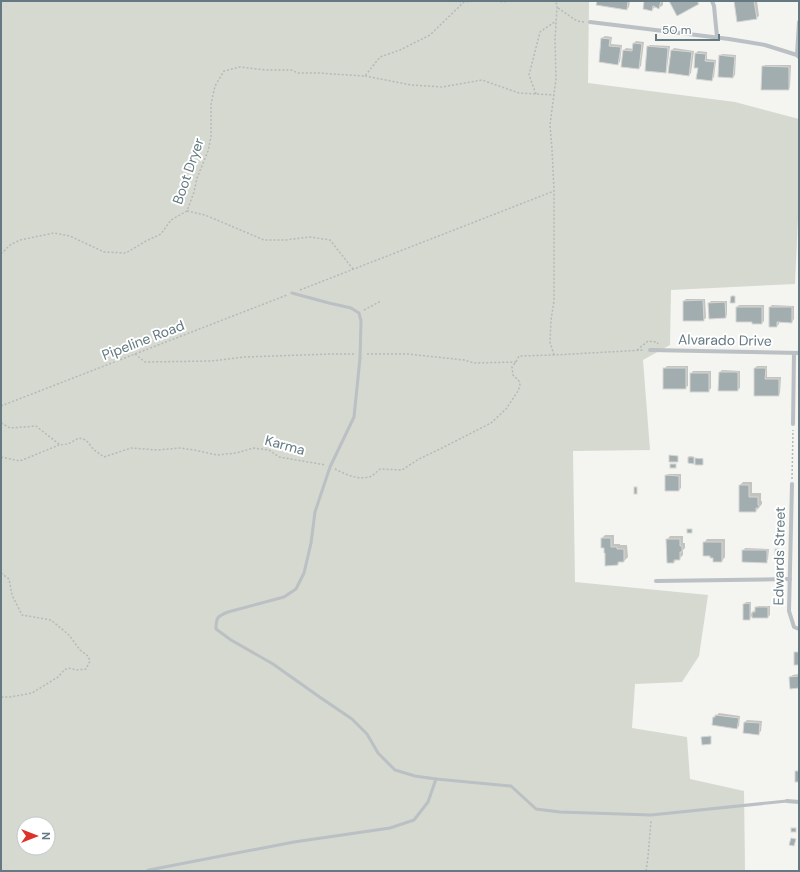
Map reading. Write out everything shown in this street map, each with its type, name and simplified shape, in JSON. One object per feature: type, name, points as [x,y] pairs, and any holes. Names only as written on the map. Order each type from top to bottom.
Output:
[{"type":"street","points":[[712,1],[714,6],[717,38]]},
{"type":"street","points":[[590,22],[765,45],[798,56],[799,22]]},
{"type":"street","name":"Alvarado Drive","points":[[650,350],[797,353]]},
{"type":"street","points":[[793,424],[797,353]]},
{"type":"street","name":"Edwards Street","points":[[792,484],[789,611],[794,627],[799,629]]},
{"type":"street","points":[[656,581],[790,579]]},
{"type":"street","points":[[787,802],[799,802]]},
{"type":"lane","points":[[292,293],[351,308],[358,313],[361,321],[360,354],[354,417],[330,467],[315,512],[311,543],[304,573],[296,589],[284,597],[228,612],[219,616],[216,621],[216,629],[230,640],[273,664],[352,719],[367,734],[378,753],[395,770],[415,776],[436,779],[511,786],[536,809],[560,812],[651,815],[787,802]]},
{"type":"lane","points":[[147,871],[294,842],[390,828],[414,820],[428,802],[436,779]]},
{"type":"path","points":[[451,1],[477,1]]},
{"type":"path","points":[[496,1],[508,1]]},
{"type":"path","points":[[554,355],[550,342],[554,301],[554,191],[550,126],[556,78],[556,1]]},
{"type":"path","points":[[464,2],[430,35],[400,50],[380,57],[365,76],[411,84],[442,87],[482,80],[519,93],[554,95]]},
{"type":"path","points":[[557,7],[577,21],[590,22]]},
{"type":"path","points":[[536,94],[530,75],[540,32],[556,21]]},
{"type":"path","name":"Boot Dryer","points":[[1,254],[10,245],[20,240],[54,233],[70,236],[104,252],[126,253],[161,234],[171,220],[187,211],[197,178],[208,151],[211,136],[211,104],[215,86],[224,71],[240,67],[266,70],[291,70],[298,73],[365,76]]},
{"type":"path","name":"Pipeline Road","points":[[1,406],[554,191]]},
{"type":"path","points":[[187,211],[205,215],[264,240],[286,240],[310,237],[330,240],[353,269]]},
{"type":"path","points":[[358,313],[381,301]]},
{"type":"path","points":[[135,354],[145,362],[323,354],[408,354],[464,360],[474,363],[516,362],[519,356],[650,350]]},
{"type":"path","name":"Karma","points":[[60,445],[68,444],[79,438],[86,440],[94,450],[104,457],[131,448],[157,450],[180,448],[217,455],[236,453],[254,448],[269,450],[279,457],[330,467],[359,478],[371,476],[380,469],[402,470],[419,459],[491,423],[506,409],[518,391],[520,385],[519,381],[513,374],[512,367],[516,362]]},
{"type":"path","points":[[1,423],[10,428],[36,426],[60,445],[20,461],[1,457]]},
{"type":"path","points":[[792,484],[793,424]]},
{"type":"path","points":[[1,573],[8,579],[12,594],[22,615],[51,620],[69,635],[80,650],[88,656],[90,661],[86,669],[77,670],[68,668],[58,677],[32,693],[1,697]]},
{"type":"path","points":[[646,871],[651,815]]},
{"type":"shaded area","points":[[1,1],[589,1],[588,83],[735,102],[799,119],[799,197],[795,284],[671,290],[670,345],[643,360],[650,450],[573,451],[575,582],[708,595],[699,656],[682,682],[635,684],[632,728],[687,737],[690,779],[744,791],[745,871],[1,871]]},
{"type":"building","points":[[597,1],[628,1],[627,10],[596,5]]},
{"type":"building","points":[[644,1],[661,1],[659,9],[653,6],[652,11],[643,9]]},
{"type":"building","points":[[669,1],[697,1],[699,4],[677,16]]},
{"type":"building","points":[[734,1],[754,1],[757,19],[737,22]]},
{"type":"building","points":[[601,38],[610,39],[609,46],[621,47],[618,65],[599,62]]},
{"type":"building","points":[[633,43],[642,44],[639,69],[621,67],[623,50],[632,51]]},
{"type":"building","points":[[647,46],[668,48],[666,73],[645,71]]},
{"type":"building","points":[[671,50],[692,52],[689,76],[668,73]]},
{"type":"building","points":[[695,53],[706,54],[705,61],[715,62],[712,81],[696,79],[698,68],[694,68]]},
{"type":"building","points":[[719,55],[735,57],[733,78],[718,77]]},
{"type":"building","points":[[762,66],[789,67],[789,90],[761,90]]},
{"type":"building","points":[[731,296],[735,296],[735,303],[730,303]]},
{"type":"building","points":[[703,300],[704,321],[683,321],[683,301]]},
{"type":"building","points":[[725,302],[726,318],[709,319],[708,303]]},
{"type":"building","points":[[736,307],[762,307],[762,324],[752,324],[752,322],[736,322]]},
{"type":"building","points":[[769,307],[792,307],[792,323],[777,322],[777,327],[769,327]]},
{"type":"building","points":[[663,368],[686,368],[686,389],[663,389]]},
{"type":"building","points":[[754,368],[766,368],[765,379],[779,379],[779,396],[754,396]]},
{"type":"building","points":[[719,372],[738,372],[738,391],[718,391]]},
{"type":"building","points":[[690,373],[709,373],[709,392],[690,392]]},
{"type":"building","points":[[669,455],[678,456],[678,462],[669,462]]},
{"type":"building","points":[[688,457],[694,457],[694,464],[688,463]]},
{"type":"building","points":[[695,458],[703,459],[703,465],[695,465]]},
{"type":"building","points":[[670,464],[676,464],[676,468],[670,468]]},
{"type":"building","points":[[665,475],[679,476],[679,491],[665,491]]},
{"type":"building","points":[[739,485],[749,485],[749,497],[758,497],[759,508],[756,508],[756,512],[739,512]]},
{"type":"building","points":[[634,487],[637,487],[637,494],[634,494]]},
{"type":"building","points":[[687,529],[692,529],[692,533],[687,533]]},
{"type":"building","points":[[601,538],[611,538],[611,547],[624,549],[624,562],[618,562],[618,565],[605,566],[605,553],[604,548],[601,548]]},
{"type":"building","points":[[666,539],[680,539],[682,552],[680,552],[680,560],[674,560],[674,563],[667,563]]},
{"type":"building","points":[[703,542],[722,542],[722,562],[713,562],[713,558],[710,558],[710,556],[703,556]]},
{"type":"building","points":[[775,549],[779,549],[779,554],[775,554]]},
{"type":"building","points":[[742,550],[767,550],[767,563],[742,562]]},
{"type":"building","points":[[750,603],[750,620],[743,620],[743,604]]},
{"type":"building","points":[[755,607],[768,607],[768,618],[752,618],[752,612],[755,612]]},
{"type":"building","points":[[794,652],[799,652],[799,665],[794,665]]},
{"type":"building","points":[[799,676],[799,688],[790,689],[789,677]]},
{"type":"building","points":[[715,715],[739,718],[737,729],[712,725],[713,717],[715,717]]},
{"type":"building","points":[[744,722],[760,723],[759,735],[743,733]]},
{"type":"building","points":[[711,736],[711,744],[702,745],[701,737]]},
{"type":"building","points":[[795,771],[799,771],[799,782],[795,782]]},
{"type":"building","points":[[791,828],[796,828],[796,832],[791,832]]},
{"type":"building","points":[[791,838],[796,839],[794,846],[789,845]]}]
